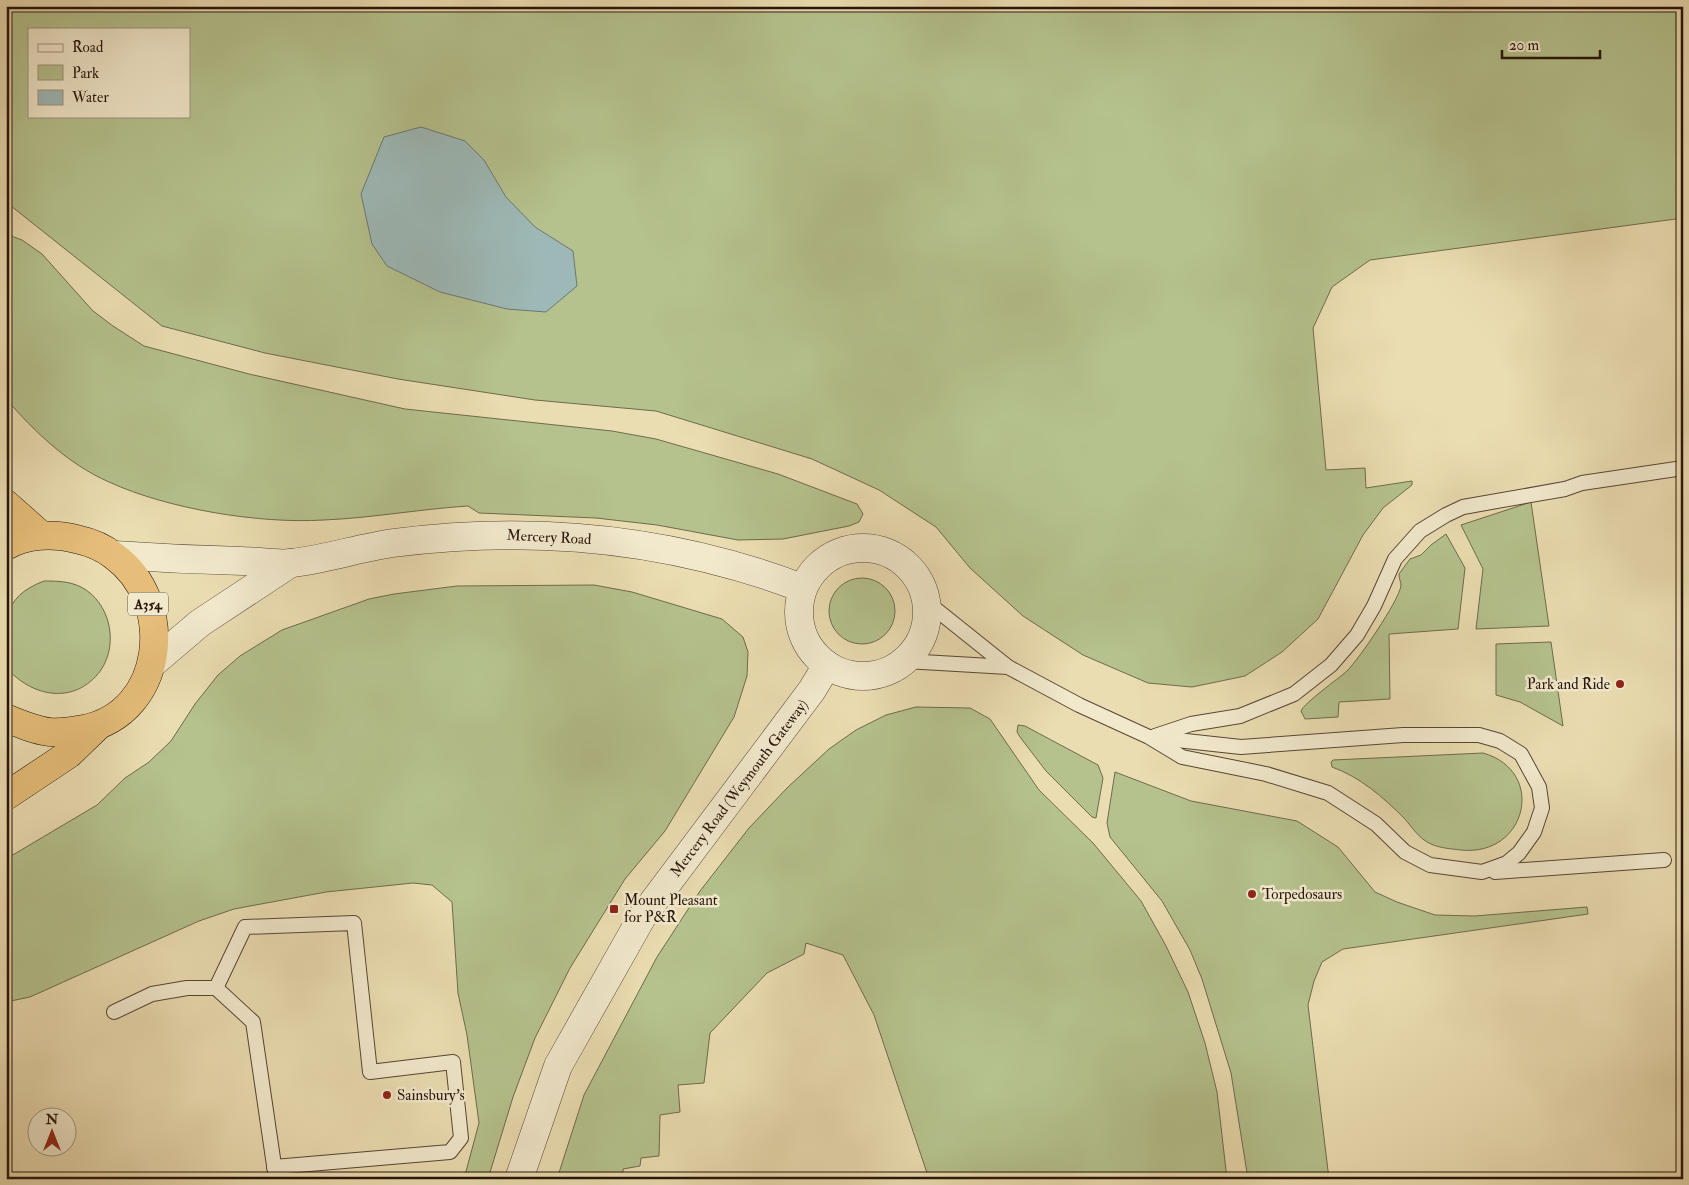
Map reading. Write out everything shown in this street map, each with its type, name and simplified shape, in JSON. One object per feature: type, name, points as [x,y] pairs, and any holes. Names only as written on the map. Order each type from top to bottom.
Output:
[{"type":"highway","points":[[6,504],[41,535]]},
{"type":"highway","name":"A354","points":[[6,546],[41,535],[75,538],[92,543],[114,556],[138,582],[146,598],[153,618],[155,641],[153,663],[148,676],[125,710],[98,726],[69,754],[6,796]]},
{"type":"highway","name":"A354","points":[[6,718],[32,728],[51,732],[74,731],[98,726]]},
{"type":"street","name":"Mercery Road","points":[[291,563],[392,544],[499,534],[558,535],[611,541],[686,554],[760,572],[802,588]]},
{"type":"street","points":[[871,548],[891,554],[908,566],[921,583],[928,603],[927,624],[919,644],[906,661],[888,672],[867,677],[846,674],[826,665],[811,650],[801,631],[798,610],[802,588],[814,570],[830,556],[849,549],[871,548]]},
{"type":"street","points":[[114,556],[198,561],[291,563]]},
{"type":"street","points":[[153,663],[200,623],[291,563]]},
{"type":"street","name":"Mercery Road (Weymouth Gateway)","points":[[519,1179],[558,1066],[642,917],[812,690],[826,665]]},
{"type":"lane","points":[[1149,738],[1191,724],[1240,716],[1294,694],[1331,665],[1357,634],[1374,606],[1395,559],[1420,531],[1446,515],[1463,507],[1565,489],[1582,483],[1683,468]]},
{"type":"lane","points":[[928,603],[1008,667],[1079,705],[1149,738],[1182,757],[1266,774],[1328,793],[1376,824],[1405,852],[1430,865],[1482,872],[1664,860]]},
{"type":"lane","points":[[906,661],[1008,667]]},
{"type":"lane","points":[[1149,738],[1241,747],[1403,735],[1479,735],[1500,741],[1521,754],[1531,768],[1540,787],[1542,808],[1534,832],[1520,853],[1507,863],[1482,872]]},
{"type":"lane","points":[[114,1012],[152,994],[187,988],[216,988],[253,1022],[275,1173],[450,1152],[461,1138],[453,1062],[370,1072],[354,923],[245,927],[216,988]]},
{"type":"green space","points":[[6,6],[1683,6],[1683,218],[1370,260],[1332,287],[1313,328],[1326,470],[1365,468],[1366,488],[1412,481],[1412,485],[1383,508],[1363,535],[1318,619],[1282,652],[1245,676],[1192,687],[1148,683],[1083,655],[1023,616],[970,568],[936,527],[879,490],[812,459],[656,411],[535,400],[398,379],[265,353],[162,326],[11,206],[6,206]]},
{"type":"green space","points":[[6,234],[22,240],[42,254],[93,311],[144,346],[249,374],[405,409],[612,431],[656,439],[778,474],[857,504],[863,514],[859,522],[849,526],[783,539],[738,540],[657,525],[596,518],[479,513],[468,506],[342,519],[271,520],[214,513],[133,492],[94,475],[66,457],[41,435],[6,399]]},
{"type":"green space","points":[[1531,502],[1549,626],[1476,629],[1483,569],[1461,525]]},
{"type":"green space","points":[[1446,534],[1465,568],[1458,629],[1389,634],[1390,699],[1339,702],[1338,717],[1305,719],[1301,711],[1303,707],[1347,671],[1377,630],[1398,594],[1401,586],[1399,574],[1410,559],[1421,555]]},
{"type":"green space","points":[[862,578],[875,581],[885,588],[892,598],[895,611],[892,624],[885,634],[875,641],[862,644],[849,641],[839,634],[832,624],[829,611],[832,598],[839,588],[849,581]]},
{"type":"green space","points":[[44,581],[67,582],[81,587],[99,602],[109,624],[110,648],[101,670],[79,689],[66,693],[40,691],[16,677],[6,667],[6,624],[8,614],[20,595]]},
{"type":"green space","points":[[594,585],[632,592],[722,619],[743,637],[748,652],[747,676],[734,717],[665,831],[625,879],[570,968],[535,1038],[513,1097],[488,1179],[464,1179],[479,1123],[467,1035],[458,993],[452,902],[432,885],[413,883],[326,892],[234,909],[199,921],[30,997],[6,1002],[6,859],[97,805],[125,778],[149,762],[171,741],[195,704],[218,675],[240,656],[282,630],[369,599],[457,586]]},
{"type":"green space","points":[[1551,642],[1563,726],[1520,702],[1496,695],[1496,644]]},
{"type":"green space","points":[[916,707],[970,708],[990,719],[1039,790],[1093,843],[1141,901],[1166,946],[1188,992],[1205,1043],[1217,1092],[1227,1179],[929,1179],[874,1015],[843,955],[806,943],[804,954],[767,973],[710,1033],[704,1083],[678,1085],[680,1112],[660,1115],[659,1156],[641,1158],[640,1166],[623,1169],[623,1179],[557,1179],[584,1095],[657,957],[700,891],[749,828],[788,787],[829,749],[856,730],[886,715]]},
{"type":"green space","points":[[1018,725],[1025,726],[1098,765],[1103,778],[1096,818],[1092,817],[1046,771],[1020,737],[1017,732]]},
{"type":"green space","points":[[1483,753],[1503,763],[1516,777],[1522,793],[1521,811],[1514,827],[1501,840],[1484,849],[1461,850],[1427,842],[1379,795],[1352,776],[1332,767],[1331,762],[1333,760]]},
{"type":"green space","points":[[1115,772],[1191,801],[1297,821],[1338,847],[1375,892],[1435,915],[1475,916],[1587,907],[1588,914],[1343,949],[1322,962],[1314,981],[1308,1005],[1329,1179],[1248,1179],[1231,1073],[1202,979],[1190,950],[1162,901],[1110,837],[1107,823]]},
{"type":"water","points":[[421,127],[465,141],[484,160],[506,197],[535,227],[573,251],[577,286],[546,312],[507,309],[440,292],[387,266],[372,244],[361,194],[384,137]]},
{"type":"place","name":"Park and Ride","points":[[1620,684]]},
{"type":"place","name":"Torpedosaurs","points":[[1252,894]]},
{"type":"place","name":"Mount Pleasant for P&R","points":[[614,909]]},
{"type":"place","name":"Sainsbury's","points":[[387,1095]]}]
